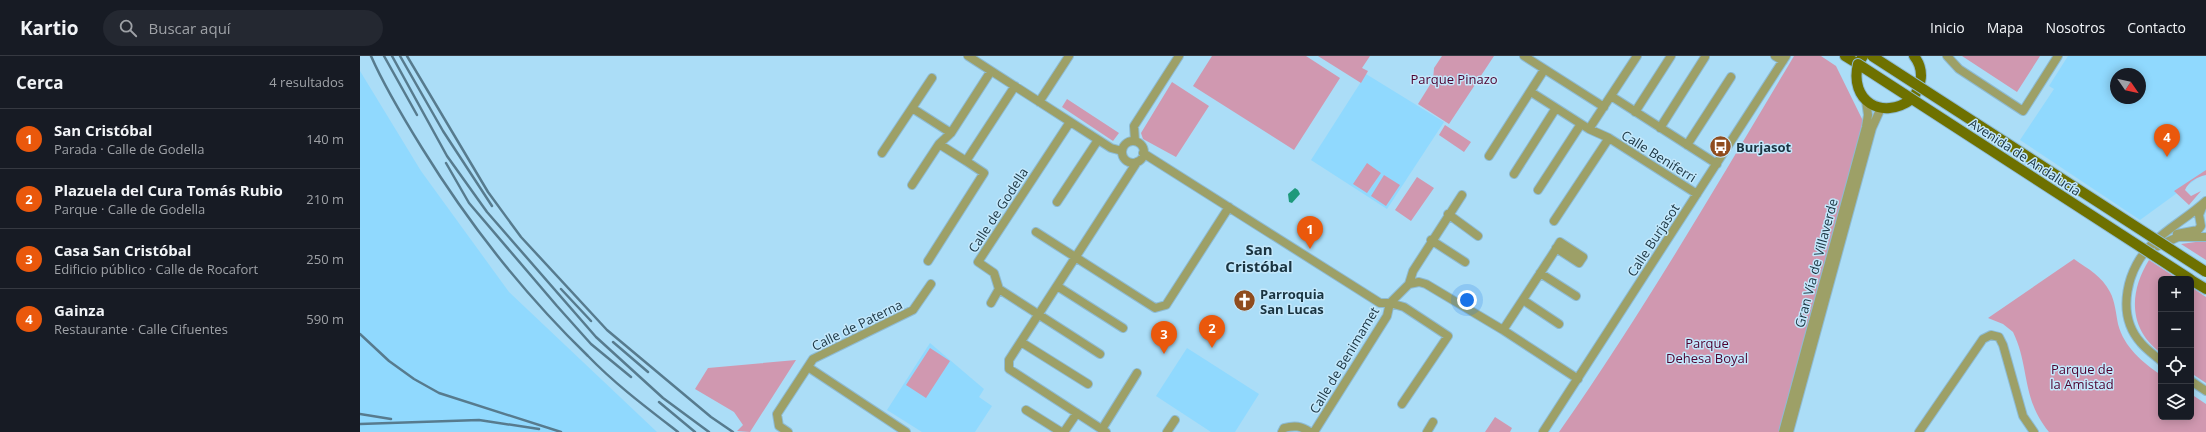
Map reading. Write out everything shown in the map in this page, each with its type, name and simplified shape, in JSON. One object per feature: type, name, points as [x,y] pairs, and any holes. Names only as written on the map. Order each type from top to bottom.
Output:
[{"type":"main road","name":"Avenida de Andalucía","points":[[1845,56],[1860,60],[1912,99],[2196,283]]},
{"type":"main road","name":"Avenida de Andalucía","points":[[1872,56],[2206,272]]},
{"type":"main road","points":[[1860,60],[1856,84],[1866,101],[1881,108],[1892,109],[1903,106],[1912,99],[1920,86],[1921,71],[1914,56]]},
{"type":"street","points":[[969,56],[1098,140],[1111,148],[1122,151],[1127,160],[1137,162]]},
{"type":"street","points":[[1039,102],[1069,56]]},
{"type":"street","points":[[1137,373],[1104,430],[1009,370],[1009,360],[1143,153],[1143,148],[1135,140],[1134,126],[1179,56]]},
{"type":"street","points":[[1524,56],[1544,70],[1604,106]]},
{"type":"street","points":[[1589,129],[1637,56]]},
{"type":"street","name":"Calle Beniferri","points":[[1635,112],[1671,56]]},
{"type":"street","points":[[1775,56],[1785,58]]},
{"type":"street","points":[[1947,56],[1959,69],[2023,111],[2058,56]]},
{"type":"street","name":"Calle Beniferri","points":[[1660,128],[1705,57]]},
{"type":"street","name":"Calle Burjasot","points":[[1543,432],[1785,58]]},
{"type":"street","points":[[1489,156],[1544,70]]},
{"type":"street","points":[[912,185],[939,144],[951,133],[991,71]]},
{"type":"street","name":"Calle Beniferri","points":[[1688,145],[1732,77]]},
{"type":"street","points":[[882,153],[932,78]]},
{"type":"street","points":[[966,161],[1015,86]]},
{"type":"street","name":"Calle Beniferri","points":[[1531,92],[1589,129],[1609,138],[1697,194]]},
{"type":"street","name":"Calle Beniferri","points":[[1611,96],[1717,164]]},
{"type":"street","name":"Gran Vía de Villaverde","points":[[1783,432],[1866,126],[1868,115],[1866,101]]},
{"type":"street","points":[[912,108],[951,133]]},
{"type":"street","points":[[1514,174],[1556,108]]},
{"type":"street","name":"Gran Vía de Villaverde","points":[[1789,432],[1872,128],[1881,108]]},
{"type":"street","name":"Calle de Godella","points":[[999,290],[994,273],[978,262],[1070,122]]},
{"type":"street","points":[[1538,190],[1581,124]]},
{"type":"street","name":"Calle Beniferri","points":[[1554,221],[1609,138]]},
{"type":"street","points":[[1057,202],[1098,140]]},
{"type":"street","points":[[1122,151],[1128,142],[1135,140]]},
{"type":"street","points":[[928,261],[984,173],[939,144]]},
{"type":"street","points":[[1143,153],[1374,300],[1380,303],[1390,303],[1410,284],[1419,282],[1426,284],[1503,330],[1578,379]]},
{"type":"street","points":[[1410,284],[1412,271],[1448,214],[1462,195]]},
{"type":"street","points":[[2158,358],[2140,342],[2130,321],[2125,295],[2130,278],[2152,243],[2204,203]]},
{"type":"street","points":[[2170,230],[2204,227],[2200,215],[2204,203]]},
{"type":"street","points":[[1036,232],[1155,308],[1166,305],[1229,207]]},
{"type":"street","points":[[1448,214],[1478,236]]},
{"type":"street","points":[[2187,217],[2188,228]]},
{"type":"street","points":[[2188,228],[2202,236]]},
{"type":"street","points":[[2139,262],[2167,238],[2188,228]]},
{"type":"street","points":[[2156,247],[2178,237],[2202,236]]},
{"type":"street","points":[[1431,240],[1465,262]]},
{"type":"street","points":[[1503,330],[1556,248]]},
{"type":"street","points":[[1540,273],[1576,296]]},
{"type":"street","name":"Calle de Paterna","points":[[788,432],[779,426],[777,414],[814,359],[913,310],[931,284]]},
{"type":"street","points":[[1057,286],[1123,328]]},
{"type":"street","points":[[991,303],[999,290],[1100,354]]},
{"type":"street","points":[[1523,300],[1559,324]]},
{"type":"street","name":"Calle de Benimamet","points":[[1314,432],[1387,316],[1390,303],[1404,307],[1448,336],[1402,404]]},
{"type":"street","points":[[1922,431],[1983,339],[1991,335],[2000,339],[2023,416],[2034,432]]},
{"type":"street","points":[[1021,342],[1088,384]]},
{"type":"street","name":"Calle de Paterna","points":[[808,367],[906,432]]},
{"type":"street","points":[[2194,383],[2206,391]]},
{"type":"street","points":[[1026,410],[1063,432],[1077,413]]},
{"type":"street","points":[[1167,432],[1175,420]]},
{"type":"street","points":[[1427,432],[1433,422]]},
{"type":"street","name":"Calle de Benimamet","points":[[1282,432],[1284,428],[1292,426],[1300,426],[1310,432]]},
{"type":"shaded area","points":[[2068,56],[2206,56],[2206,172],[2140,220],[2020,140],[2054,89],[2049,86]]},
{"type":"shaded area","points":[[360,71],[421,171],[509,292],[657,432],[360,432]]},
{"type":"shaded area","points":[[1366,74],[1444,122],[1387,209],[1311,160]]},
{"type":"shaded area","points":[[1295,188],[1300,194],[1292,203],[1289,202],[1288,194]]},
{"type":"shaded area","points":[[930,343],[984,389],[979,397],[992,406],[975,432],[922,432],[887,410]]},
{"type":"shaded area","points":[[1187,348],[1259,394],[1235,432],[1211,432],[1156,396]]},
{"type":"green space","points":[[1212,56],[1306,56],[1340,78],[1294,150],[1193,86]]},
{"type":"green space","points":[[1318,56],[1370,56],[1362,68],[1368,71],[1361,83]]},
{"type":"green space","name":"Parque Pinazo","points":[[1442,56],[1494,56],[1449,124],[1418,104],[1433,80],[1434,68]]},
{"type":"green space","name":"Parque Dehesa Boyal","points":[[1794,56],[1821,56],[1836,66],[1866,127],[1779,432],[1559,432],[1651,293]]},
{"type":"green space","points":[[1962,56],[2040,56],[2017,92]]},
{"type":"green space","points":[[1172,82],[1209,106],[1176,157],[1143,139],[1141,133]]},
{"type":"green space","points":[[1067,99],[1119,133],[1113,141],[1062,107]]},
{"type":"green space","points":[[1445,125],[1471,142],[1464,152],[1439,135]]},
{"type":"green space","points":[[1367,163],[1381,173],[1367,193],[1353,184]]},
{"type":"green space","points":[[2206,170],[2206,175],[2194,180],[2185,190],[2191,196],[2201,191],[2189,205],[2174,191]]},
{"type":"green space","points":[[1384,175],[1400,185],[1386,206],[1371,196]]},
{"type":"green space","points":[[1417,177],[1434,188],[1411,221],[1395,210]]},
{"type":"green space","points":[[2203,241],[2206,241],[2206,260],[2181,244]]},
{"type":"green space","name":"Parque de la Amistad","points":[[2074,259],[2094,273],[2107,286],[2113,299],[2118,324],[2129,347],[2147,365],[2158,373],[2158,420],[2194,420],[2194,396],[2206,404],[2206,432],[2049,432],[2034,407],[2022,358],[2013,332],[2003,324],[1988,318]]},
{"type":"green space","points":[[2149,260],[2173,276],[2158,276],[2158,350],[2142,333],[2137,321],[2135,297],[2142,272]]},
{"type":"green space","points":[[2194,289],[2206,297],[2206,383],[2194,375]]},
{"type":"green space","points":[[930,348],[950,361],[926,398],[906,385]]},
{"type":"green space","points":[[796,360],[750,432],[737,431],[743,425],[734,412],[695,389],[708,368]]},
{"type":"green space","points":[[1495,417],[1512,428],[1510,432],[1485,432]]},
{"type":"railway","points":[[371,56],[402,115],[440,176],[478,231],[520,283],[564,332],[598,366],[632,396],[678,432]]},
{"type":"railway","points":[[384,56],[417,115]]},
{"type":"railway","points":[[392,56],[447,156],[487,212],[596,337],[663,398],[709,432]]},
{"type":"railway","points":[[400,56],[443,131],[492,206]]},
{"type":"railway","points":[[407,56],[488,192],[521,237],[607,330],[711,417],[733,432]]},
{"type":"railway","points":[[446,163],[469,203],[557,306],[591,344],[631,377]]},
{"type":"railway","points":[[561,289],[591,321]]},
{"type":"railway","points":[[360,334],[389,361],[414,379],[439,393],[561,432]]},
{"type":"railway","points":[[613,342],[648,372]]},
{"type":"railway","points":[[659,402],[695,432]]},
{"type":"railway","points":[[360,414],[391,419]]},
{"type":"railway","points":[[360,424],[479,420],[539,429]]},
{"type":"place","name":"Burjasot","points":[[1720,147]]},
{"type":"place","name":"Gainza","points":[[2167,157]]},
{"type":"place","name":"San Cristóbal","points":[[1310,249]]},
{"type":"place","name":"Parroquia San Lucas","points":[[1245,301]]},
{"type":"place","name":"Plazuela del Cura Tomás Rubio","points":[[1212,348]]},
{"type":"place","name":"Casa San Cristóbal","points":[[1164,354]]},
{"type":"district","name":"San Cristóbal","points":[[1259,258]]}]
